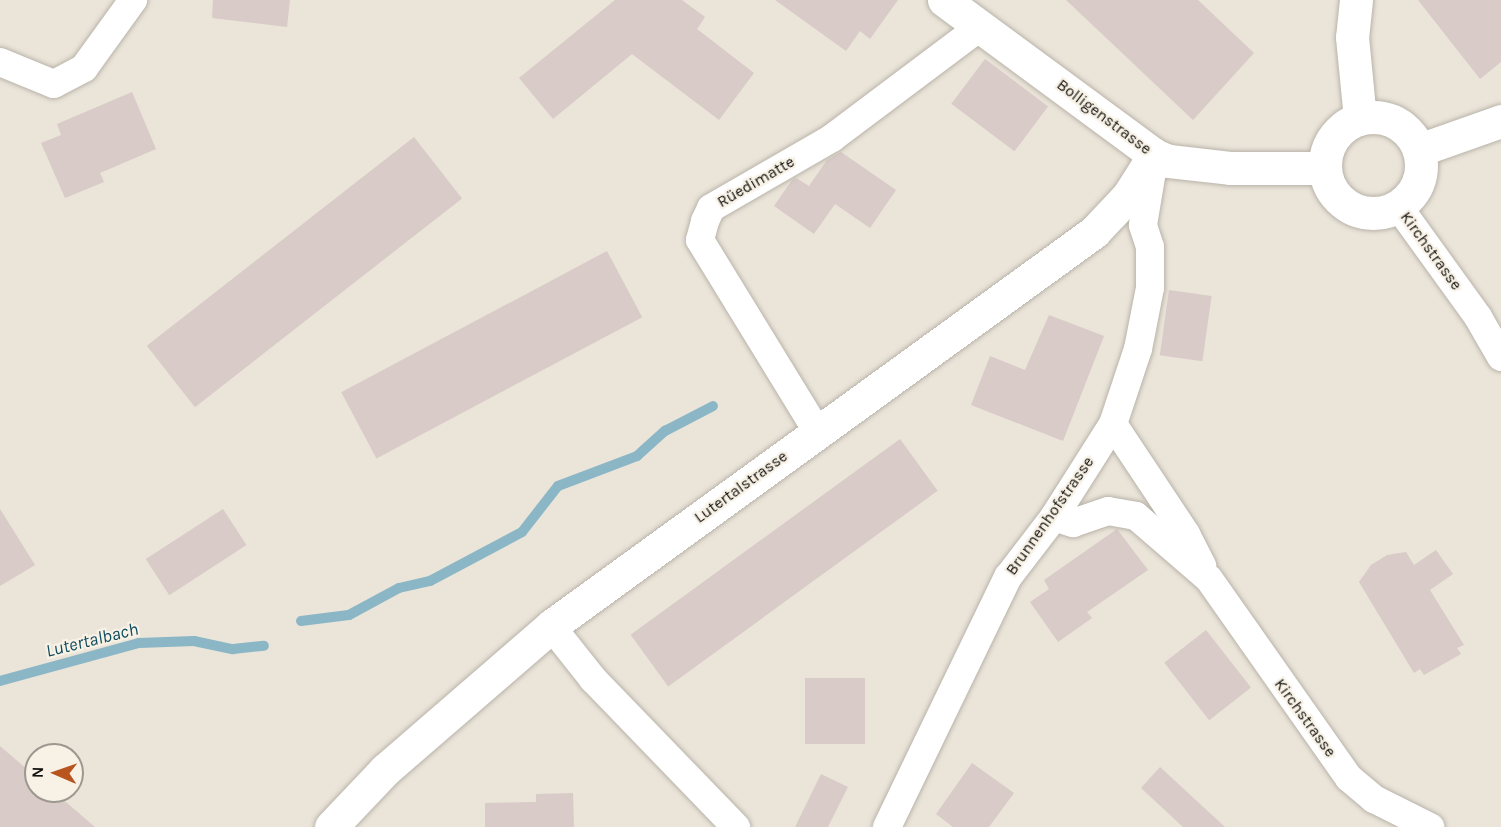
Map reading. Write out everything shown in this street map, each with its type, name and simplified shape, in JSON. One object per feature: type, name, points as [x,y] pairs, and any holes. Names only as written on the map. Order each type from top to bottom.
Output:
[{"type":"street","points":[[0,62],[54,84],[84,68],[133,0]]},
{"type":"street","name":"Bolligenstrasse","points":[[944,0],[1154,155],[1169,161],[1230,168],[1325,168]]},
{"type":"street","points":[[1356,0],[1352,37],[1360,119]]},
{"type":"street","name":"Rüedimatte","points":[[817,431],[700,240],[705,221],[711,208],[832,138],[980,27]]},
{"type":"street","points":[[1384,118],[1395,123],[1405,130],[1419,150],[1417,182],[1398,206],[1371,214],[1357,211],[1335,195],[1325,168],[1330,143],[1348,125],[1360,119],[1384,118]]},
{"type":"street","points":[[1419,150],[1501,121]]},
{"type":"street","name":"Brunnenhofstrasse","points":[[887,827],[995,600],[1021,556],[1054,518],[1113,424],[1138,349],[1150,288],[1150,247],[1143,225],[1154,155]]},
{"type":"street","name":"Lutertalstrasse","points":[[331,827],[385,770],[551,626],[1094,232],[1128,196],[1154,155]]},
{"type":"street","name":"Kirchstrasse","points":[[1398,206],[1478,317],[1501,357]]},
{"type":"street","name":"Kirchstrasse","points":[[1113,424],[1186,534],[1209,579],[1349,778],[1374,799],[1430,827]]},
{"type":"street","name":"Kirchstrasse","points":[[1054,518],[1073,523],[1108,510],[1127,512],[1209,579]]},
{"type":"street","points":[[551,626],[593,679],[736,827]]},
{"type":"building","points":[[213,0],[290,0],[287,27],[212,18]]},
{"type":"building","points":[[615,0],[682,0],[705,17],[697,29],[754,73],[719,120],[632,54],[553,119],[519,78]]},
{"type":"building","points":[[775,0],[898,0],[870,39],[860,31],[846,51]]},
{"type":"building","points":[[1066,0],[1198,0],[1254,53],[1193,120]]},
{"type":"building","points":[[1418,0],[1501,0],[1501,62],[1480,79]]},
{"type":"building","points":[[985,59],[1048,107],[1014,151],[951,104]]},
{"type":"building","points":[[132,92],[156,149],[100,173],[104,182],[65,198],[41,143],[61,135],[57,124]]},
{"type":"building","points":[[414,137],[462,198],[195,407],[147,346]]},
{"type":"building","points":[[841,152],[896,190],[870,228],[835,204],[814,234],[774,206],[792,180],[796,178],[809,186],[827,160]]},
{"type":"building","points":[[607,251],[642,317],[376,459],[341,392]]},
{"type":"building","points":[[1169,290],[1212,296],[1202,361],[1160,355]]},
{"type":"building","points":[[1049,315],[1104,336],[1063,441],[971,405],[990,356],[1025,370]]},
{"type":"building","points":[[900,439],[938,491],[668,687],[631,635]]},
{"type":"building","points":[[0,509],[35,565],[0,586]]},
{"type":"building","points":[[223,509],[246,545],[169,595],[146,559]]},
{"type":"building","points":[[1117,529],[1148,570],[1087,612],[1092,618],[1058,642],[1030,602],[1049,589],[1044,580]]},
{"type":"building","points":[[1436,550],[1453,574],[1430,590],[1464,645],[1457,648],[1461,654],[1424,675],[1420,669],[1414,673],[1359,582],[1371,565],[1387,555],[1406,552],[1414,565]]},
{"type":"building","points":[[1206,630],[1251,688],[1209,720],[1164,663]]},
{"type":"building","points":[[805,678],[865,678],[865,744],[805,744]]},
{"type":"building","points":[[0,746],[24,767],[24,803],[67,803],[95,827],[0,827]]},
{"type":"building","points":[[972,763],[1014,793],[989,827],[953,827],[936,814]]},
{"type":"building","points":[[1160,767],[1225,827],[1183,827],[1141,788]]},
{"type":"building","points":[[821,774],[848,787],[828,827],[795,827]]},
{"type":"building","points":[[573,793],[574,827],[485,827],[485,803],[536,802],[536,794]]},
{"type":"waterway","points":[[301,621],[349,615],[399,588],[430,581],[522,532],[558,486],[637,456],[665,431],[713,406]]},
{"type":"waterway","name":"Lutertalbach","points":[[0,681],[139,643],[194,641],[233,649],[264,646]]}]
